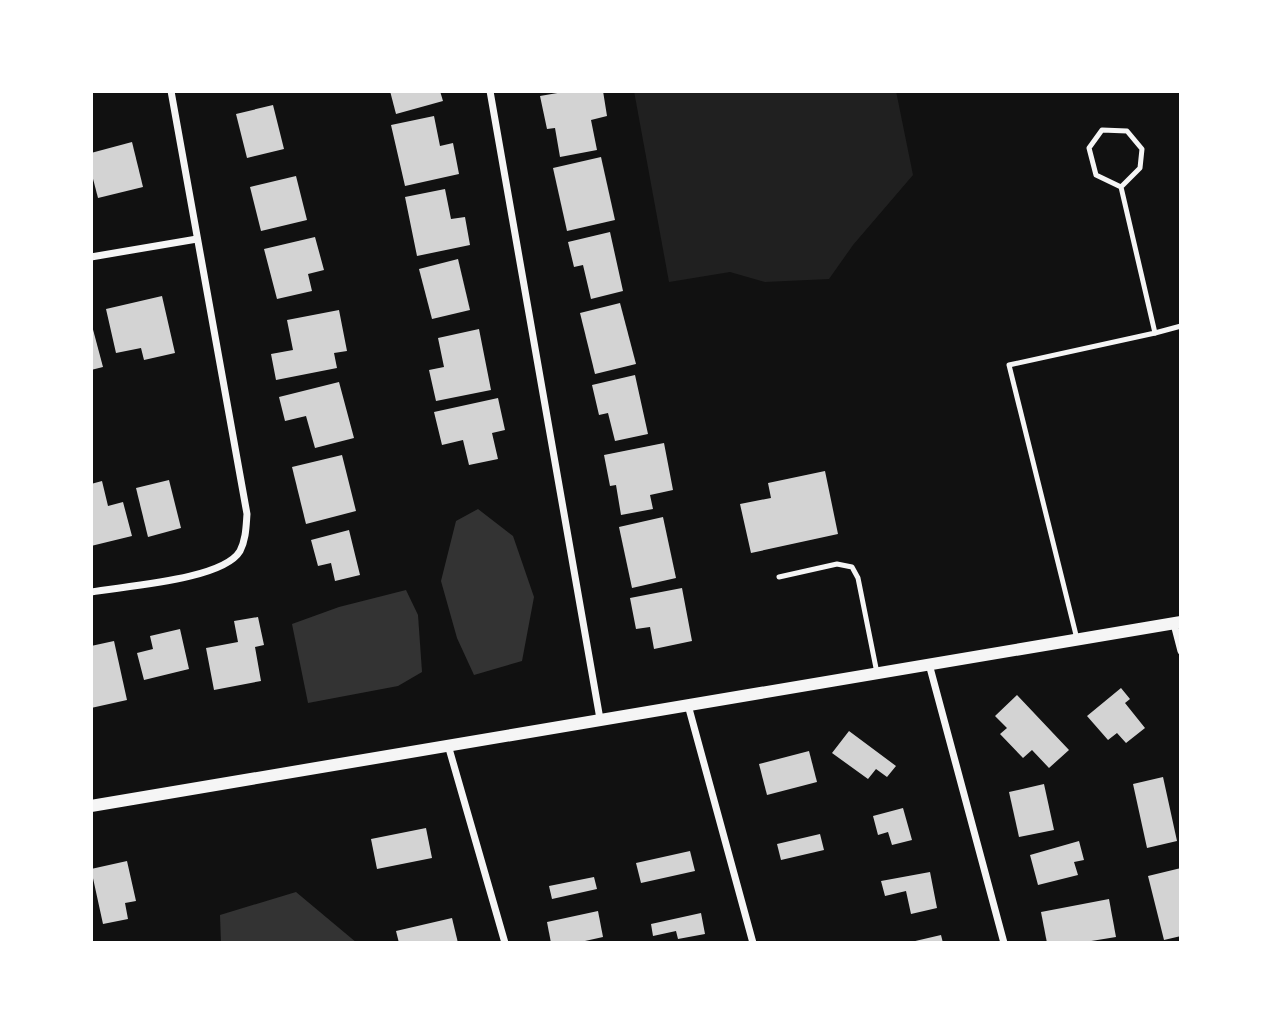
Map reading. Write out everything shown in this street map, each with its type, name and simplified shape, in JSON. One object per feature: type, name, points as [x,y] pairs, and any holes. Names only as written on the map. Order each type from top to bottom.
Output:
[{"type":"street","points":[[91,592],[204,573],[225,564],[239,553],[246,536],[247,514],[171,91]]},
{"type":"street","points":[[490,91],[600,719]]},
{"type":"street","points":[[91,257],[197,239]]},
{"type":"street","points":[[91,806],[1177,623],[1181,651]]},
{"type":"street","points":[[929,664],[1004,943]]},
{"type":"street","points":[[688,705],[753,943]]},
{"type":"street","points":[[448,744],[505,943]]},
{"type":"lane","points":[[1102,130],[1126,131],[1142,149],[1140,168],[1121,187],[1096,176],[1089,148],[1102,130]]},
{"type":"lane","points":[[1121,187],[1155,333]]},
{"type":"lane","points":[[1077,639],[1009,365],[1181,326]]},
{"type":"lane","points":[[779,576],[837,565],[852,567],[858,578],[877,673]]},
{"type":"shaded area","points":[[634,91],[896,91],[913,175],[853,245],[829,279],[765,282],[730,272],[669,282]]},
{"type":"shaded area","points":[[478,509],[513,536],[534,597],[522,661],[474,675],[457,638],[441,581],[456,521]]},
{"type":"shaded area","points":[[406,590],[418,615],[422,672],[398,686],[308,703],[292,624],[339,607]]},
{"type":"shaded area","points":[[296,892],[357,943],[221,943],[220,915]]},
{"type":"building","points":[[390,91],[440,91],[443,101],[396,114]]},
{"type":"building","points":[[569,91],[603,91],[607,116],[591,120],[597,150],[560,157],[555,128],[547,129],[540,96]]},
{"type":"building","points":[[273,105],[284,149],[247,158],[236,114]]},
{"type":"building","points":[[434,116],[440,146],[453,143],[459,174],[405,186],[391,125]]},
{"type":"building","points":[[132,142],[143,187],[98,198],[91,171],[91,153]]},
{"type":"building","points":[[601,157],[615,220],[567,231],[553,168]]},
{"type":"building","points":[[296,176],[307,220],[261,231],[250,187]]},
{"type":"building","points":[[445,189],[451,219],[465,217],[470,245],[417,256],[405,197]]},
{"type":"building","points":[[610,232],[623,291],[591,299],[583,265],[574,267],[568,242]]},
{"type":"building","points":[[315,237],[324,270],[308,274],[312,291],[277,299],[264,249]]},
{"type":"building","points":[[458,259],[470,310],[432,319],[419,269]]},
{"type":"building","points":[[162,296],[175,353],[144,360],[141,348],[116,353],[106,309]]},
{"type":"building","points":[[620,303],[636,364],[595,374],[580,313]]},
{"type":"building","points":[[339,310],[347,351],[334,353],[337,368],[276,380],[271,354],[293,350],[287,320]]},
{"type":"building","points":[[91,322],[103,367],[91,370]]},
{"type":"building","points":[[479,329],[491,390],[436,401],[429,370],[444,367],[438,338]]},
{"type":"building","points":[[635,375],[648,434],[615,441],[608,413],[599,415],[592,385]]},
{"type":"building","points":[[339,382],[354,438],[315,448],[306,416],[285,421],[279,397]]},
{"type":"building","points":[[498,398],[505,430],[492,433],[498,459],[469,465],[463,440],[442,445],[434,412]]},
{"type":"building","points":[[664,443],[673,490],[650,495],[653,509],[621,515],[616,485],[610,486],[604,455]]},
{"type":"building","points":[[342,455],[356,511],[306,524],[292,467]]},
{"type":"building","points":[[825,471],[838,534],[751,553],[740,504],[771,498],[768,483]]},
{"type":"building","points":[[169,480],[181,528],[148,537],[136,488]]},
{"type":"building","points":[[102,481],[108,506],[123,502],[132,536],[91,546],[91,484]]},
{"type":"building","points":[[663,517],[676,578],[632,588],[619,527]]},
{"type":"building","points":[[349,530],[360,575],[335,581],[331,563],[318,566],[311,540]]},
{"type":"building","points":[[682,588],[692,641],[654,649],[650,627],[636,629],[630,598]]},
{"type":"building","points":[[258,617],[264,645],[255,647],[261,681],[214,690],[206,648],[238,642],[234,621]]},
{"type":"building","points":[[180,629],[189,669],[144,680],[137,653],[153,649],[150,636]]},
{"type":"building","points":[[114,641],[127,700],[91,708],[91,646]]},
{"type":"building","points":[[1121,688],[1130,699],[1125,703],[1145,728],[1126,743],[1117,733],[1108,740],[1087,716]]},
{"type":"building","points":[[1017,695],[1069,750],[1049,768],[1032,750],[1023,758],[1000,734],[1007,728],[995,716]]},
{"type":"building","points":[[849,731],[896,766],[887,777],[876,769],[868,779],[832,753]]},
{"type":"building","points":[[809,751],[817,782],[767,795],[759,764]]},
{"type":"building","points":[[1163,777],[1177,841],[1147,848],[1133,784]]},
{"type":"building","points":[[1044,784],[1054,830],[1019,837],[1009,792]]},
{"type":"building","points":[[903,808],[912,840],[892,845],[888,832],[878,835],[873,816]]},
{"type":"building","points":[[426,828],[432,858],[377,869],[371,839]]},
{"type":"building","points":[[820,834],[824,850],[781,860],[777,844]]},
{"type":"building","points":[[1079,841],[1084,860],[1074,862],[1078,875],[1038,885],[1030,855]]},
{"type":"building","points":[[690,851],[695,871],[641,883],[636,863]]},
{"type":"building","points":[[127,861],[136,901],[125,903],[128,919],[103,924],[91,869]]},
{"type":"building","points":[[1181,868],[1181,936],[1164,940],[1148,876]]},
{"type":"building","points":[[930,872],[937,908],[911,914],[906,891],[885,896],[881,881]]},
{"type":"building","points":[[594,877],[597,889],[552,899],[549,886]]},
{"type":"building","points":[[1109,899],[1116,937],[1079,943],[1047,943],[1041,912]]},
{"type":"building","points":[[598,911],[603,937],[576,943],[551,943],[547,922]]},
{"type":"building","points":[[701,913],[705,934],[678,939],[676,931],[653,936],[651,924]]},
{"type":"building","points":[[452,918],[458,943],[399,943],[396,931]]},
{"type":"building","points":[[941,935],[943,943],[911,943],[911,942]]}]
